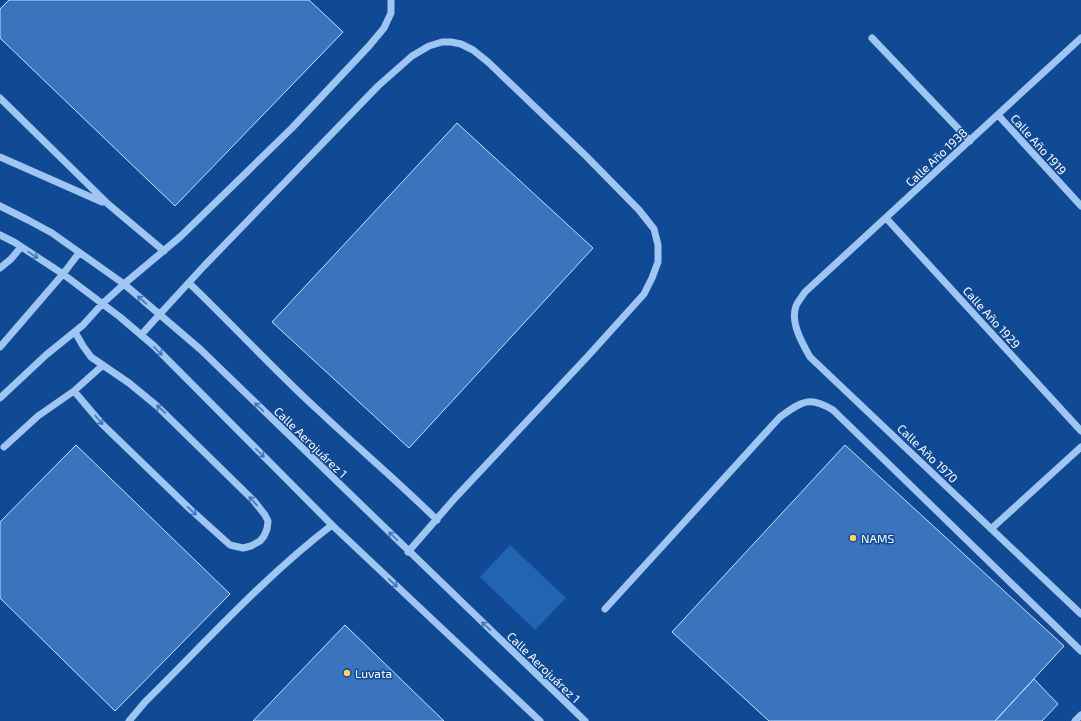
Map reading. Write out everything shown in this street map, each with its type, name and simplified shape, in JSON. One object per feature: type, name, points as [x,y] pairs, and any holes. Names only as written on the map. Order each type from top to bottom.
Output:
[{"type":"street","points":[[0,398],[46,355],[75,332],[124,284],[164,251],[241,178],[370,46],[384,28],[391,13],[391,0]]},
{"type":"street","points":[[872,38],[970,141]]},
{"type":"street","name":"Calle Año 1938","points":[[805,292],[1081,38]]},
{"type":"street","points":[[141,335],[378,86],[412,56],[429,46],[442,42],[451,42],[461,44],[488,62],[580,150],[639,210],[654,229],[658,245],[658,262],[644,294],[609,334],[455,498],[408,552]]},
{"type":"street","points":[[0,98],[108,204],[164,251]]},
{"type":"street","name":"Calle Año 1919","points":[[998,115],[1081,206]]},
{"type":"street","points":[[0,157],[108,204]]},
{"type":"street","name":"Calle Aerojuárez 1","points":[[0,206],[52,233],[124,284],[200,349],[408,552],[585,721]]},
{"type":"street","name":"Calle Año 1929","points":[[886,218],[1081,431]]},
{"type":"street","points":[[0,235],[63,274],[120,317],[141,335],[332,525],[540,721]]},
{"type":"street","points":[[0,268],[11,259],[21,247]]},
{"type":"street","points":[[0,347],[63,274],[79,253]]},
{"type":"street","points":[[189,283],[318,411],[414,497],[437,520]]},
{"type":"street","name":"Calle Año 1970","points":[[805,292],[796,306],[796,324],[798,334],[810,357],[1081,614]]},
{"type":"street","points":[[74,391],[102,424],[222,539],[230,545],[243,548],[260,541],[264,536],[268,521],[254,501],[139,390],[91,357],[75,332]]},
{"type":"street","points":[[4,447],[38,416],[74,391],[102,365]]},
{"type":"street","points":[[604,608],[780,417],[796,406],[809,401],[822,404],[833,410],[1081,651]]},
{"type":"street","points":[[991,529],[1081,447]]},
{"type":"street","points":[[129,721],[145,702],[255,593],[295,555],[332,525]]},
{"type":"street","points":[[1075,721],[1081,715]]},
{"type":"shaded area","points":[[510,545],[566,598],[535,630],[480,577]]},
{"type":"building","points":[[9,0],[309,0],[343,32],[175,206],[0,38],[0,9]]},
{"type":"building","points":[[457,123],[593,248],[409,448],[272,322]]},
{"type":"building","points":[[76,445],[230,594],[115,711],[0,598],[0,522]]},
{"type":"building","name":"NAMS","points":[[845,445],[1064,646],[995,721],[769,721],[672,632]]},
{"type":"building","name":"Luvata","points":[[345,625],[444,721],[253,721]]},
{"type":"building","points":[[1034,679],[1058,704],[1042,721],[995,721]]},
{"type":"place","name":"NAMS","points":[[853,538]]},
{"type":"place","name":"Luvata","points":[[347,673]]}]
